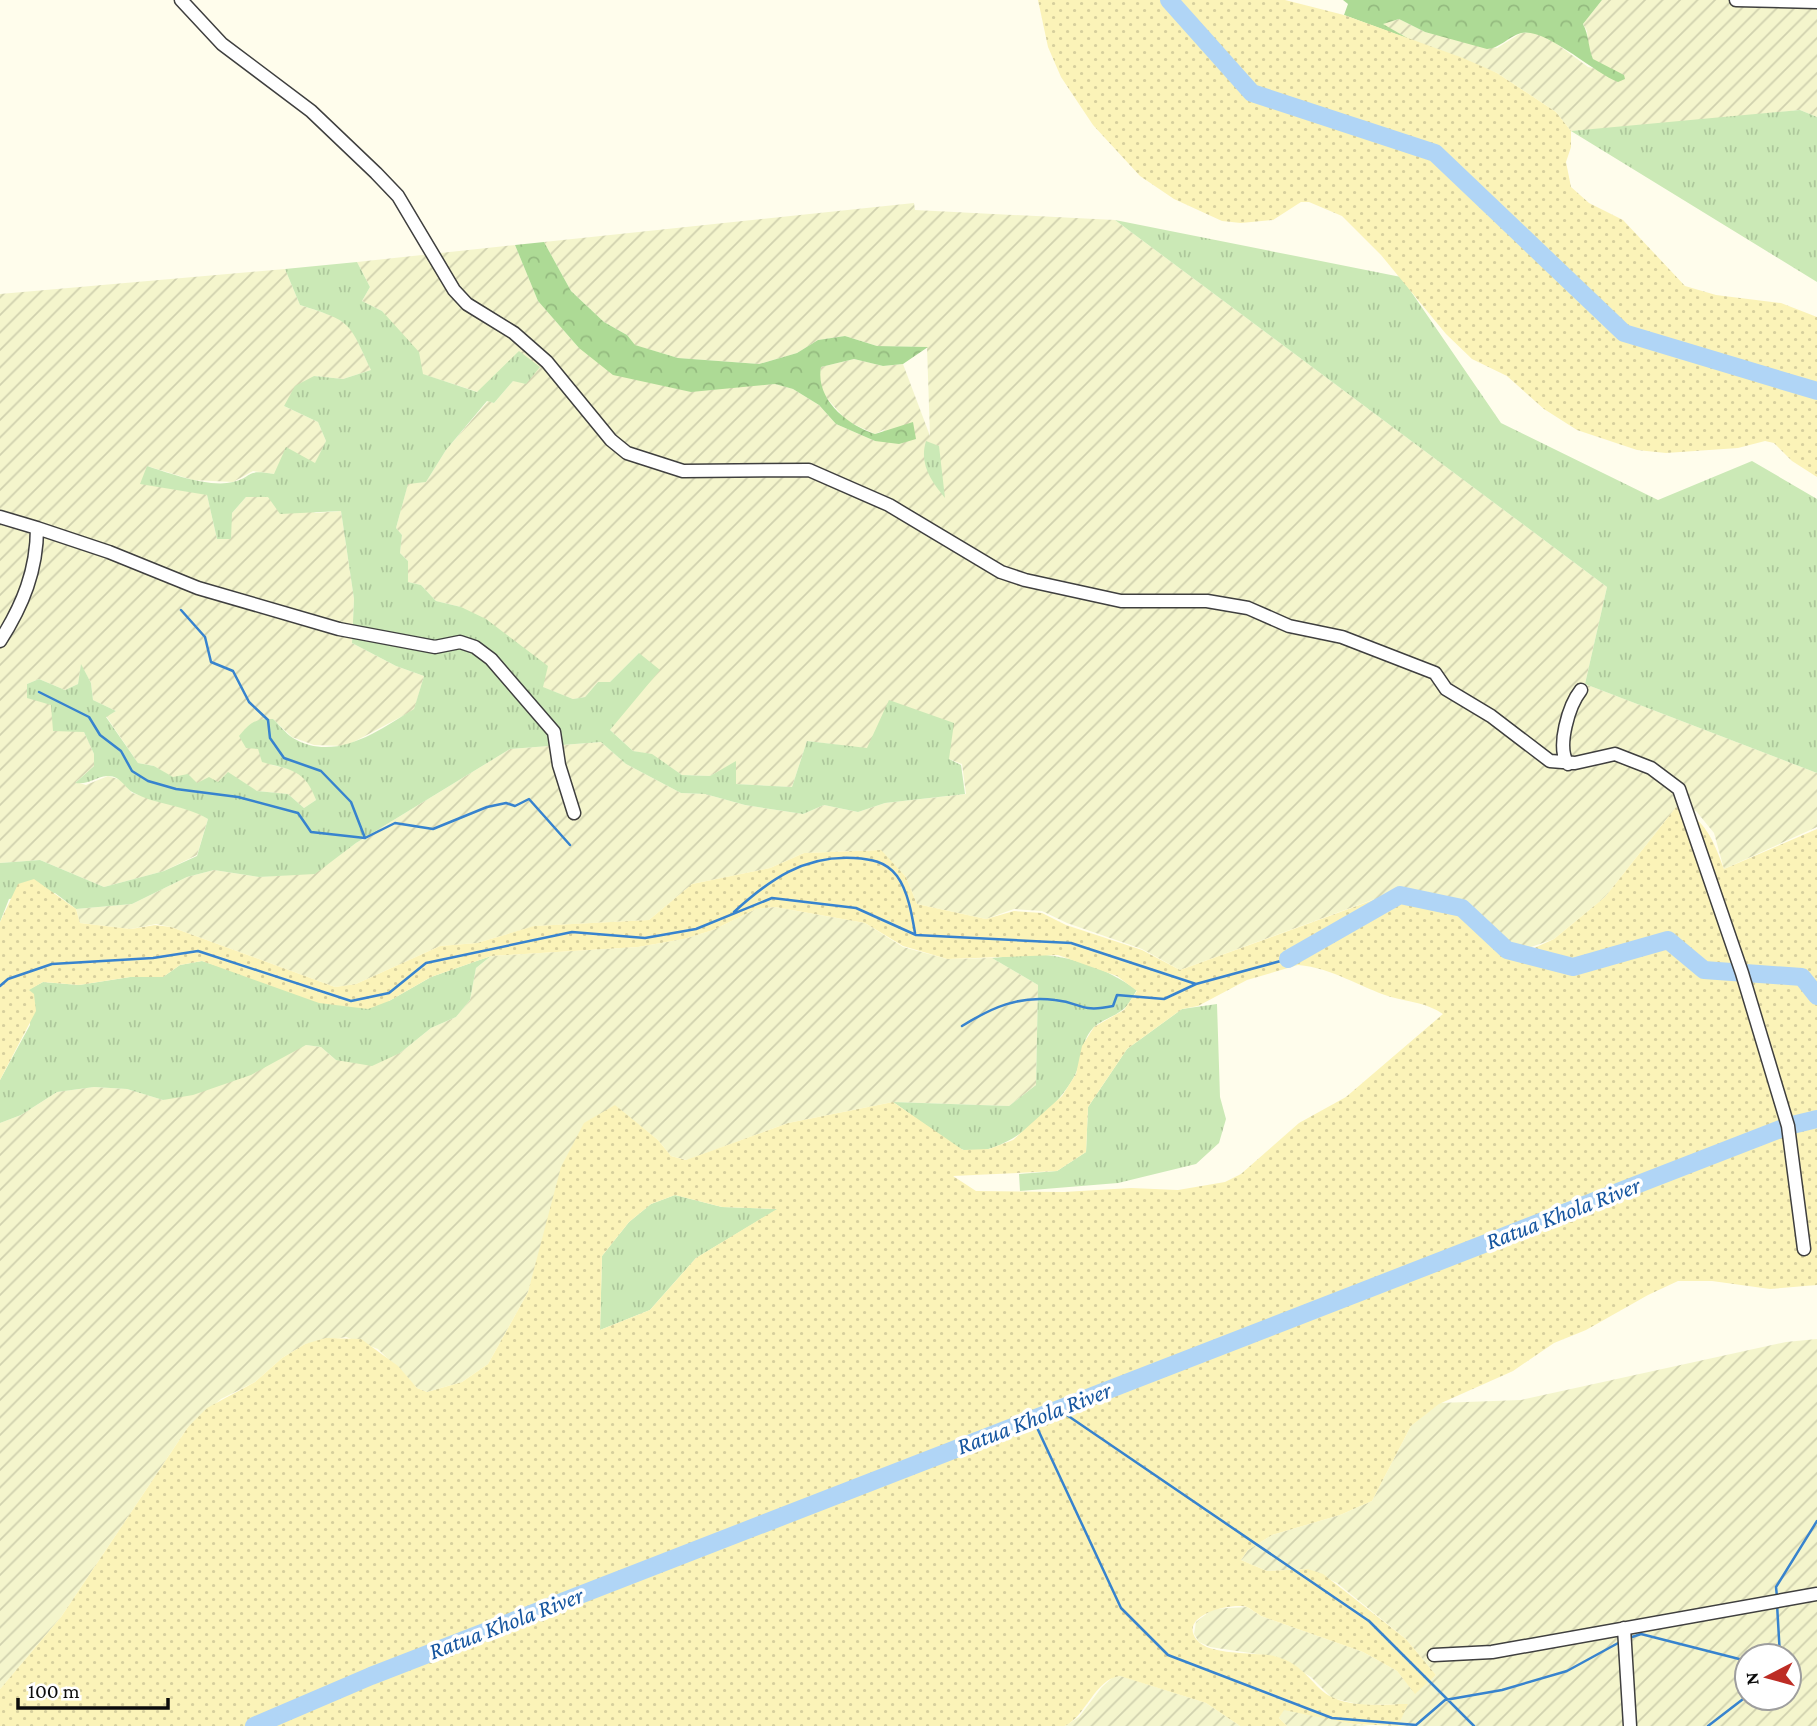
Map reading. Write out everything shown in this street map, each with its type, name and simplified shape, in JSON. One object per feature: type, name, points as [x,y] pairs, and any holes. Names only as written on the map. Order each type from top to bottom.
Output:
[{"type":"street","points":[[181,0],[222,44],[311,111],[376,173],[398,196],[454,290],[467,304],[514,333],[547,362],[611,440],[627,453],[683,471],[809,470],[890,505],[1001,572],[1025,580],[1121,601],[1207,601],[1248,608],[1289,626],[1359,643],[1435,673],[1446,688],[1491,716],[1550,761],[1568,764],[1615,754],[1651,768],[1679,789],[1742,973],[1788,1126],[1804,1249]]},
{"type":"street","points":[[1736,0],[1817,2]]},
{"type":"street","points":[[0,517],[109,552],[198,588],[339,629],[435,647],[460,642],[475,647],[491,659],[554,732],[559,765],[574,813]]},
{"type":"street","points":[[0,641],[27,593],[37,547],[37,528]]},
{"type":"street","points":[[1568,764],[1563,757],[1563,741],[1573,701],[1581,690]]},
{"type":"street","points":[[1434,1656],[1492,1652],[1817,1594]]},
{"type":"street","points":[[1625,1628],[1630,1726]]},
{"type":"green space","points":[[1343,0],[1602,0],[1583,24],[1591,55],[1593,59],[1624,75],[1625,79],[1618,82],[1556,43],[1531,33],[1521,33],[1487,49],[1425,32],[1399,19],[1383,24],[1409,39],[1344,15],[1348,4]]},
{"type":"green space","points":[[1602,0],[1817,0],[1817,117],[1800,110],[1571,131],[1556,112],[1497,73],[1409,39],[1382,24],[1399,19],[1425,32],[1497,48],[1521,33],[1531,32],[1550,39],[1588,67],[1624,75],[1601,66],[1593,59],[1589,50],[1587,31],[1583,24]]},
{"type":"green space","points":[[1800,110],[1817,117],[1817,282],[1571,131]]},
{"type":"green space","points":[[914,203],[915,210],[1115,220],[1607,587],[1585,684],[1817,773],[1817,827],[1724,869],[1714,833],[1696,811],[1676,807],[1605,897],[1554,939],[1531,947],[1507,950],[1463,907],[1438,898],[1411,893],[1375,899],[1180,970],[1142,949],[1067,923],[1042,911],[1014,909],[986,919],[917,904],[906,877],[880,850],[804,853],[770,868],[692,884],[649,920],[535,926],[477,943],[440,946],[356,984],[335,987],[171,927],[156,924],[131,929],[80,923],[76,909],[132,904],[187,877],[214,870],[259,877],[315,873],[356,843],[510,749],[601,742],[626,764],[681,793],[705,794],[745,805],[803,814],[824,805],[858,812],[885,803],[966,794],[962,764],[949,759],[807,741],[792,787],[735,784],[736,762],[710,776],[682,775],[652,755],[633,751],[610,730],[624,711],[639,653],[610,682],[598,682],[585,697],[573,699],[542,687],[461,607],[436,601],[421,585],[408,582],[408,561],[400,553],[402,535],[396,528],[408,483],[426,482],[446,450],[488,401],[494,403],[513,381],[519,352],[478,392],[422,374],[382,311],[362,301],[370,287],[357,262],[515,245],[538,301],[579,348],[750,385],[775,384],[793,389],[819,405],[836,424],[875,441],[885,429],[875,434],[847,421],[825,396],[819,380],[821,367],[854,359],[883,366],[903,364],[930,436],[927,347],[877,346],[845,336],[818,340],[797,353],[759,364],[678,358],[634,345],[627,335],[604,322],[571,291],[544,242]]},
{"type":"green space","points":[[1115,220],[1401,277],[1501,423],[1658,500],[1752,461],[1817,499],[1817,773],[1585,684],[1607,587]]},
{"type":"green space","points":[[544,242],[571,291],[604,322],[627,335],[635,345],[678,358],[759,364],[797,353],[818,340],[845,336],[877,346],[928,347],[903,364],[883,366],[854,359],[821,367],[823,390],[835,409],[844,417],[875,434],[913,422],[916,439],[899,444],[875,441],[836,424],[819,405],[793,389],[775,384],[691,392],[613,375],[579,348],[538,301],[515,245]]},
{"type":"green space","points":[[357,262],[370,287],[362,301],[382,311],[419,352],[423,374],[477,392],[519,351],[540,367],[526,384],[513,381],[494,403],[487,401],[446,450],[426,482],[408,484],[396,528],[402,535],[400,553],[408,561],[408,582],[421,585],[436,601],[461,607],[486,619],[548,666],[543,687],[573,699],[585,697],[598,682],[610,682],[639,653],[660,670],[610,730],[633,751],[652,754],[682,775],[710,776],[736,761],[736,784],[792,787],[807,741],[867,748],[889,700],[954,723],[949,759],[961,765],[965,794],[885,803],[858,812],[824,805],[803,814],[745,805],[705,794],[681,793],[626,764],[601,742],[510,749],[356,843],[315,874],[259,877],[214,870],[187,877],[132,904],[76,909],[55,893],[9,899],[0,922],[0,863],[40,860],[104,887],[164,871],[197,856],[208,819],[143,797],[112,776],[75,783],[94,766],[94,754],[84,732],[53,731],[51,705],[27,698],[27,684],[39,679],[65,690],[78,684],[81,664],[91,683],[93,700],[116,711],[106,717],[138,763],[154,766],[173,777],[188,774],[197,783],[209,777],[218,782],[228,772],[257,791],[288,794],[304,808],[316,800],[307,782],[295,772],[262,762],[258,749],[246,748],[239,736],[246,728],[262,719],[273,719],[290,736],[309,745],[340,746],[371,734],[414,709],[424,676],[396,666],[352,643],[354,599],[341,511],[280,514],[268,497],[246,497],[232,513],[231,539],[217,539],[207,495],[140,484],[147,466],[189,479],[213,483],[233,482],[254,473],[274,474],[286,447],[315,463],[326,441],[318,422],[284,406],[295,386],[314,376],[343,379],[371,370],[358,341],[346,325],[330,315],[300,305],[285,269]]},
{"type":"green space","points":[[285,269],[300,305],[336,317],[351,327],[371,370],[343,379],[314,376],[284,406],[318,422],[326,441],[315,464],[274,474],[253,471],[233,482],[193,480],[147,466],[207,495],[217,539],[232,513],[246,497],[268,496],[316,513],[341,511],[354,599],[352,643],[396,666],[424,676],[414,710],[346,746],[314,745],[292,737],[273,719],[258,749],[272,765],[298,771],[312,788],[316,800],[304,808],[288,794],[257,791],[228,773],[218,782],[197,783],[173,778],[154,766],[138,763],[106,716],[116,711],[93,700],[91,683],[81,665],[78,684],[65,690],[39,679],[27,684],[84,732],[94,754],[94,766],[76,782],[86,785],[108,776],[121,780],[132,793],[197,812],[208,819],[197,855],[164,871],[104,887],[40,860],[0,863],[0,294]]},
{"type":"green space","points":[[926,441],[939,446],[945,498],[931,479],[925,465]]},
{"type":"green space","points":[[775,907],[865,923],[903,947],[947,959],[992,958],[1038,985],[1036,1085],[1009,1106],[893,1102],[788,1123],[687,1160],[671,1156],[658,1140],[615,1106],[543,1243],[528,1292],[488,1364],[462,1382],[427,1392],[417,1388],[378,1349],[346,1337],[305,1344],[282,1358],[255,1382],[221,1399],[188,1427],[61,1617],[0,1689],[0,1123],[21,1115],[57,1092],[94,1087],[127,1089],[163,1100],[306,1045],[321,1047],[336,1060],[400,1053],[431,1028],[456,1017],[470,1000],[476,968],[491,956],[638,947],[684,939],[713,930],[756,909]]},
{"type":"green space","points":[[1034,954],[1062,957],[1088,964],[1137,990],[1123,1009],[1089,1033],[1074,1077],[1042,1116],[1011,1139],[995,1147],[979,1151],[958,1148],[893,1102],[1009,1106],[1036,1085],[1038,985],[992,958]]},
{"type":"green space","points":[[491,956],[476,968],[470,1000],[456,1017],[431,1028],[400,1053],[372,1066],[336,1060],[321,1047],[306,1045],[251,1075],[193,1095],[163,1100],[127,1089],[94,1087],[57,1092],[21,1115],[0,1123],[0,1080],[30,1025],[28,990],[43,982],[79,985],[130,977],[163,977],[180,965],[202,961],[236,972],[389,1001],[431,977]]},
{"type":"green space","points":[[1217,1004],[1220,1097],[1226,1119],[1219,1143],[1196,1164],[1118,1183],[1020,1191],[1019,1174],[1057,1171],[1086,1152],[1088,1107],[1127,1049],[1182,1009]]},
{"type":"green space","points":[[675,1195],[722,1207],[778,1209],[696,1258],[650,1310],[600,1330],[602,1256],[629,1222],[651,1204]]},
{"type":"green space","points":[[1817,1339],[1817,1726],[1398,1726],[1407,1704],[1362,1705],[1332,1698],[1311,1677],[1277,1657],[1210,1647],[1199,1642],[1194,1634],[1196,1622],[1213,1609],[1247,1607],[1261,1616],[1363,1652],[1397,1671],[1415,1693],[1436,1675],[1406,1639],[1337,1583],[1308,1569],[1267,1571],[1241,1560],[1248,1550],[1272,1535],[1340,1515],[1372,1501],[1411,1426],[1439,1403],[1521,1400],[1786,1342]]},
{"type":"green space","points":[[1121,1676],[1206,1703],[1240,1726],[1065,1726],[1079,1717],[1113,1677]]},
{"type":"green space","points":[[1284,1709],[1370,1726],[1287,1726],[1279,1718]]},
{"type":"sand","points":[[1038,0],[1285,0],[1344,15],[1497,73],[1556,112],[1571,131],[1571,147],[1566,162],[1571,187],[1589,203],[1623,220],[1685,286],[1716,295],[1781,303],[1817,317],[1817,477],[1792,461],[1774,443],[1765,441],[1738,448],[1666,453],[1637,450],[1577,430],[1544,409],[1507,376],[1472,359],[1446,334],[1381,255],[1342,216],[1309,202],[1301,202],[1273,220],[1241,223],[1222,221],[1174,199],[1140,176],[1093,125],[1061,77],[1048,47]]},
{"type":"sand","points":[[1676,807],[1701,824],[1712,840],[1724,869],[1817,829],[1817,1285],[1770,1289],[1712,1281],[1678,1281],[1586,1330],[1554,1343],[1513,1371],[1439,1404],[1411,1426],[1372,1501],[1340,1515],[1272,1535],[1248,1550],[1241,1560],[1267,1571],[1308,1569],[1323,1574],[1406,1639],[1436,1675],[1415,1694],[1397,1671],[1363,1652],[1261,1616],[1247,1607],[1218,1609],[1200,1618],[1194,1624],[1193,1631],[1197,1640],[1212,1649],[1274,1656],[1285,1660],[1302,1670],[1326,1694],[1343,1701],[1371,1705],[1408,1704],[1398,1726],[1353,1724],[1284,1710],[1279,1718],[1287,1726],[1240,1726],[1206,1703],[1120,1676],[1104,1684],[1065,1726],[0,1726],[0,1689],[61,1617],[188,1427],[207,1408],[255,1382],[282,1358],[305,1344],[326,1338],[361,1339],[398,1366],[417,1388],[427,1392],[462,1382],[488,1364],[528,1292],[561,1167],[584,1123],[615,1105],[658,1140],[671,1156],[686,1160],[788,1123],[893,1102],[963,1150],[989,1149],[1013,1140],[1062,1096],[1076,1074],[1082,1046],[1094,1027],[1124,1010],[1137,991],[1117,976],[1058,955],[947,959],[903,946],[865,923],[775,907],[756,909],[713,930],[684,939],[638,947],[491,956],[431,977],[389,1001],[368,1009],[319,1003],[202,961],[180,965],[163,977],[130,977],[79,985],[43,982],[29,990],[34,994],[36,1011],[0,1080],[0,922],[18,884],[34,879],[76,909],[80,923],[131,929],[155,925],[171,927],[335,987],[356,984],[440,946],[477,943],[534,926],[649,920],[692,884],[770,868],[804,853],[881,850],[906,877],[917,904],[986,919],[1014,911],[1042,913],[1066,925],[1142,950],[1180,970],[1376,899],[1411,893],[1438,898],[1462,908],[1493,942],[1507,950],[1532,949],[1554,939],[1605,897]],"holes":[[[1298,965],[1323,970],[1379,993],[1425,1005],[1443,1014],[1346,1097],[1299,1123],[1241,1174],[1225,1182],[1178,1190],[1131,1188],[1064,1192],[976,1191],[953,1176],[1057,1171],[1086,1152],[1088,1107],[1127,1049],[1182,1009],[1198,1006],[1247,980]],[[675,1195],[722,1207],[777,1209],[696,1258],[650,1310],[600,1330],[602,1256],[629,1222],[651,1204]]]},
{"type":"waterway","points":[[1169,0],[1252,93],[1435,153],[1624,333],[1817,391]]},
{"type":"waterway","points":[[181,610],[205,637],[211,662],[233,671],[249,702],[268,720],[270,738],[284,758],[321,771],[351,802],[365,838]]},
{"type":"waterway","points":[[39,692],[89,717],[100,735],[121,751],[132,771],[148,781],[176,789],[238,797],[298,813],[311,832],[365,838],[395,823],[433,829],[487,807],[506,803],[515,806],[529,799],[570,845]]},
{"type":"waterway","points":[[734,912],[774,880],[803,865],[836,858],[866,859],[883,864],[893,871],[901,882],[915,933]]},
{"type":"waterway","points":[[1288,959],[1400,895],[1462,908],[1507,950],[1573,967],[1668,940],[1704,970],[1802,977],[1817,996]]},
{"type":"waterway","points":[[0,986],[8,979],[52,964],[153,958],[198,951],[351,1001],[389,993],[426,963],[572,932],[645,938],[696,929],[772,898],[856,908],[916,935],[1071,943],[1196,984],[1288,959]]},
{"type":"waterway","points":[[962,1026],[1017,1001],[1042,999],[1102,1008],[1113,1006],[1117,995],[1164,999],[1196,984]]},
{"type":"waterway","name":"Ratua Khola River","points":[[254,1726],[371,1676],[1788,1126],[1817,1119]]},
{"type":"waterway","points":[[1058,1409],[1369,1621],[1474,1726]]},
{"type":"waterway","points":[[1033,1419],[1121,1608],[1168,1655],[1332,1718],[1416,1725],[1445,1700],[1502,1690],[1567,1671],[1620,1642]]},
{"type":"waterway","points":[[1777,1597],[1776,1587],[1817,1521]]},
{"type":"waterway","points":[[1777,1604],[1779,1642]]},
{"type":"waterway","points":[[1629,1638],[1641,1634],[1733,1657]]},
{"type":"waterway","points":[[1708,1726],[1733,1707]]}]
